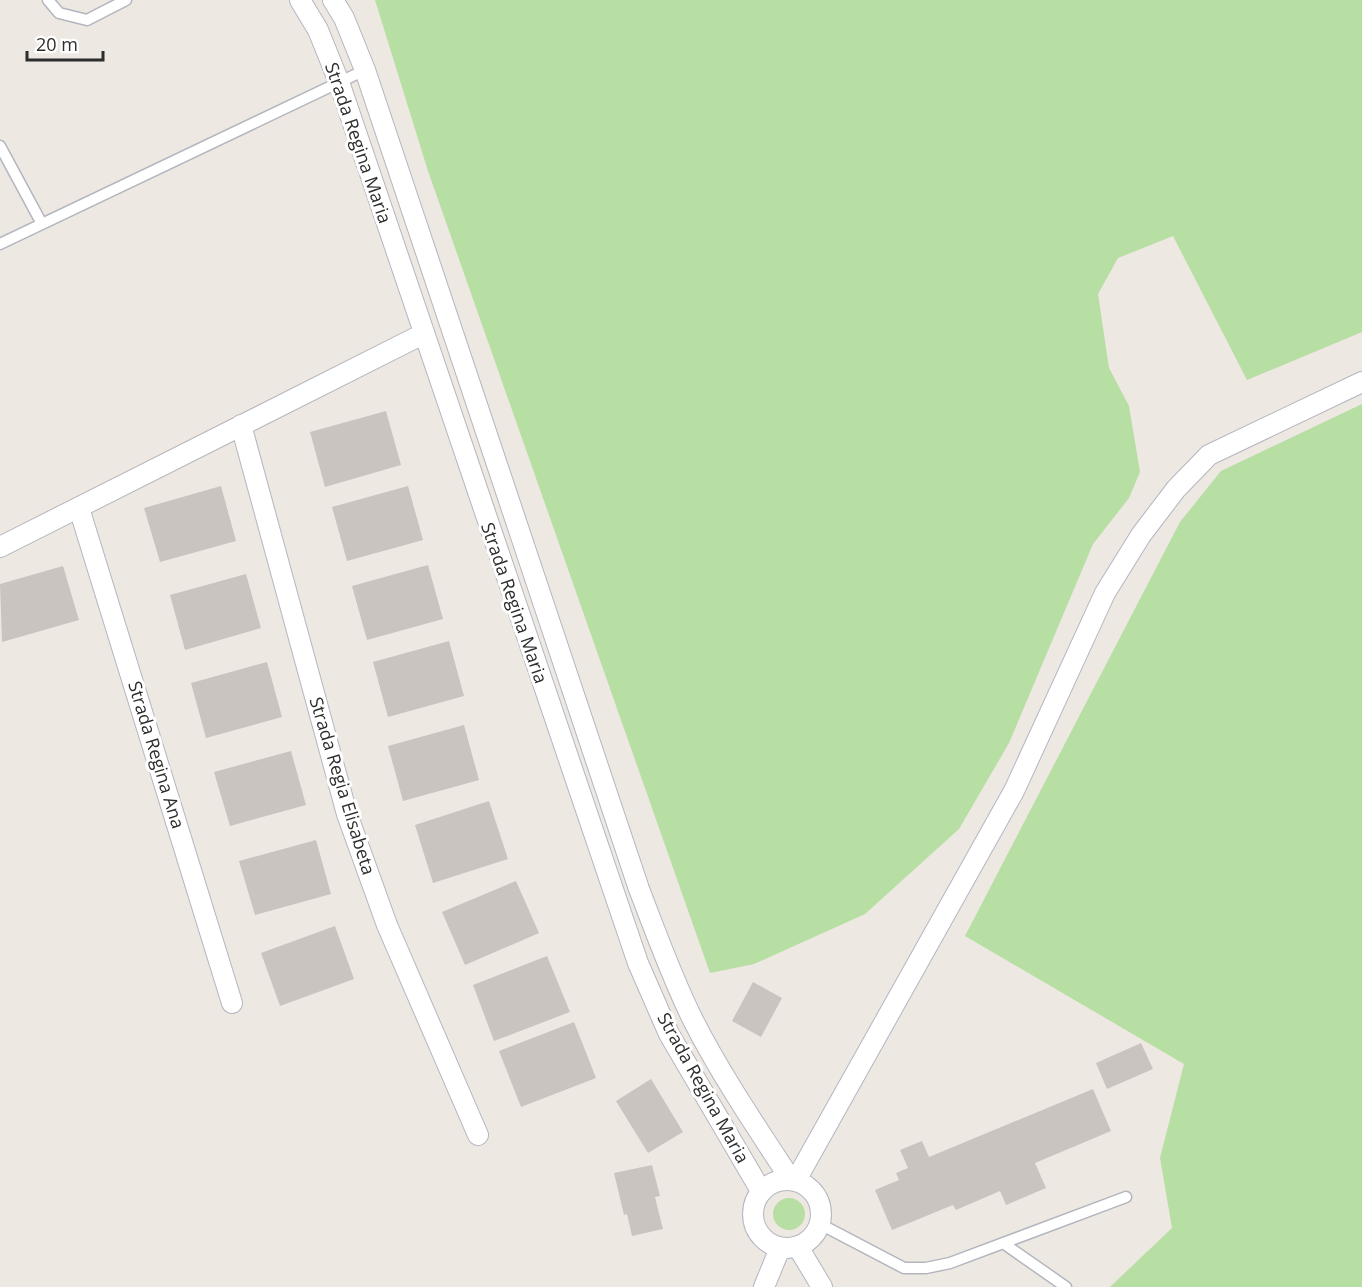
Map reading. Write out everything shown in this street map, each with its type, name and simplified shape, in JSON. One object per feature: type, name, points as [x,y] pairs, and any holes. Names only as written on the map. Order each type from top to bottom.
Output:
[{"type":"street","name":"Strada Regina Maria","points":[[300,0],[318,30],[339,82],[639,963],[669,1034],[761,1191]]},
{"type":"street","name":"Strada Regina Maria","points":[[333,0],[344,18],[366,70],[651,921],[694,1021],[753,1122],[794,1180]]},
{"type":"street","points":[[0,547],[423,333]]},
{"type":"street","points":[[794,1180],[1014,791],[1105,593],[1141,535],[1176,489],[1209,455],[1362,382]]},
{"type":"street","name":"Strada Regia Elisabeta","points":[[241,425],[347,814],[387,925],[478,1135]]},
{"type":"street","name":"Strada Regina Ana","points":[[79,508],[232,1003]]},
{"type":"street","points":[[764,1287],[789,1248],[815,1234],[820,1224],[819,1201],[812,1191],[794,1180],[770,1184],[761,1191],[755,1200],[753,1220],[762,1238],[789,1248],[822,1287]]},
{"type":"lane","points":[[48,0],[58,13],[87,20],[126,0]]},
{"type":"lane","points":[[0,244],[366,70]]},
{"type":"lane","points":[[0,146],[42,224]]},
{"type":"lane","points":[[820,1224],[904,1268],[926,1268],[950,1263],[1126,1197]]},
{"type":"lane","points":[[1003,1243],[1066,1287]]},
{"type":"green space","points":[[375,0],[1362,0],[1362,332],[1247,380],[1173,236],[1118,258],[1098,294],[1109,368],[1129,406],[1140,472],[1129,498],[1093,544],[1009,743],[959,829],[865,914],[754,964],[710,973],[428,171]]},
{"type":"green space","points":[[1362,404],[1362,1287],[1110,1287],[1172,1228],[1160,1158],[1184,1064],[965,936],[1180,522],[1221,471]]},
{"type":"green space","points":[[789,1198],[800,1203],[805,1214],[800,1225],[789,1230],[778,1225],[773,1214],[778,1203]]},
{"type":"building","points":[[386,411],[401,465],[325,487],[310,432]]},
{"type":"building","points":[[221,486],[236,541],[160,562],[144,508]]},
{"type":"building","points":[[408,486],[423,540],[347,561],[332,507]]},
{"type":"building","points":[[428,565],[443,619],[367,640],[352,586]]},
{"type":"building","points":[[63,566],[79,620],[2,642],[0,584]]},
{"type":"building","points":[[246,574],[261,628],[185,650],[170,595]]},
{"type":"building","points":[[449,641],[464,696],[388,717],[373,662]]},
{"type":"building","points":[[267,662],[282,717],[206,738],[191,683]]},
{"type":"building","points":[[464,725],[479,780],[403,801],[388,746]]},
{"type":"building","points":[[291,751],[306,805],[230,826],[214,772]]},
{"type":"building","points":[[489,801],[508,859],[433,883],[415,825]]},
{"type":"building","points":[[316,840],[331,894],[255,915],[239,861]]},
{"type":"building","points":[[516,881],[539,933],[465,965],[442,912]]},
{"type":"building","points":[[335,926],[354,979],[280,1006],[261,953]]},
{"type":"building","points":[[547,956],[570,1012],[494,1041],[473,985]]},
{"type":"building","points":[[753,982],[782,998],[761,1037],[732,1021]]},
{"type":"building","points":[[574,1022],[596,1078],[521,1107],[499,1051]]},
{"type":"building","points":[[1141,1043],[1153,1069],[1107,1089],[1096,1063]]},
{"type":"building","points":[[651,1079],[683,1132],[648,1153],[616,1101]]},
{"type":"building","points":[[1093,1089],[1111,1131],[1035,1163],[1046,1188],[1006,1205],[1000,1191],[956,1210],[953,1205],[892,1230],[875,1190],[899,1180],[896,1173],[908,1168],[900,1150],[922,1141],[929,1157]]},
{"type":"building","points":[[652,1165],[660,1196],[655,1197],[663,1229],[632,1236],[627,1214],[624,1215],[614,1173]]}]
